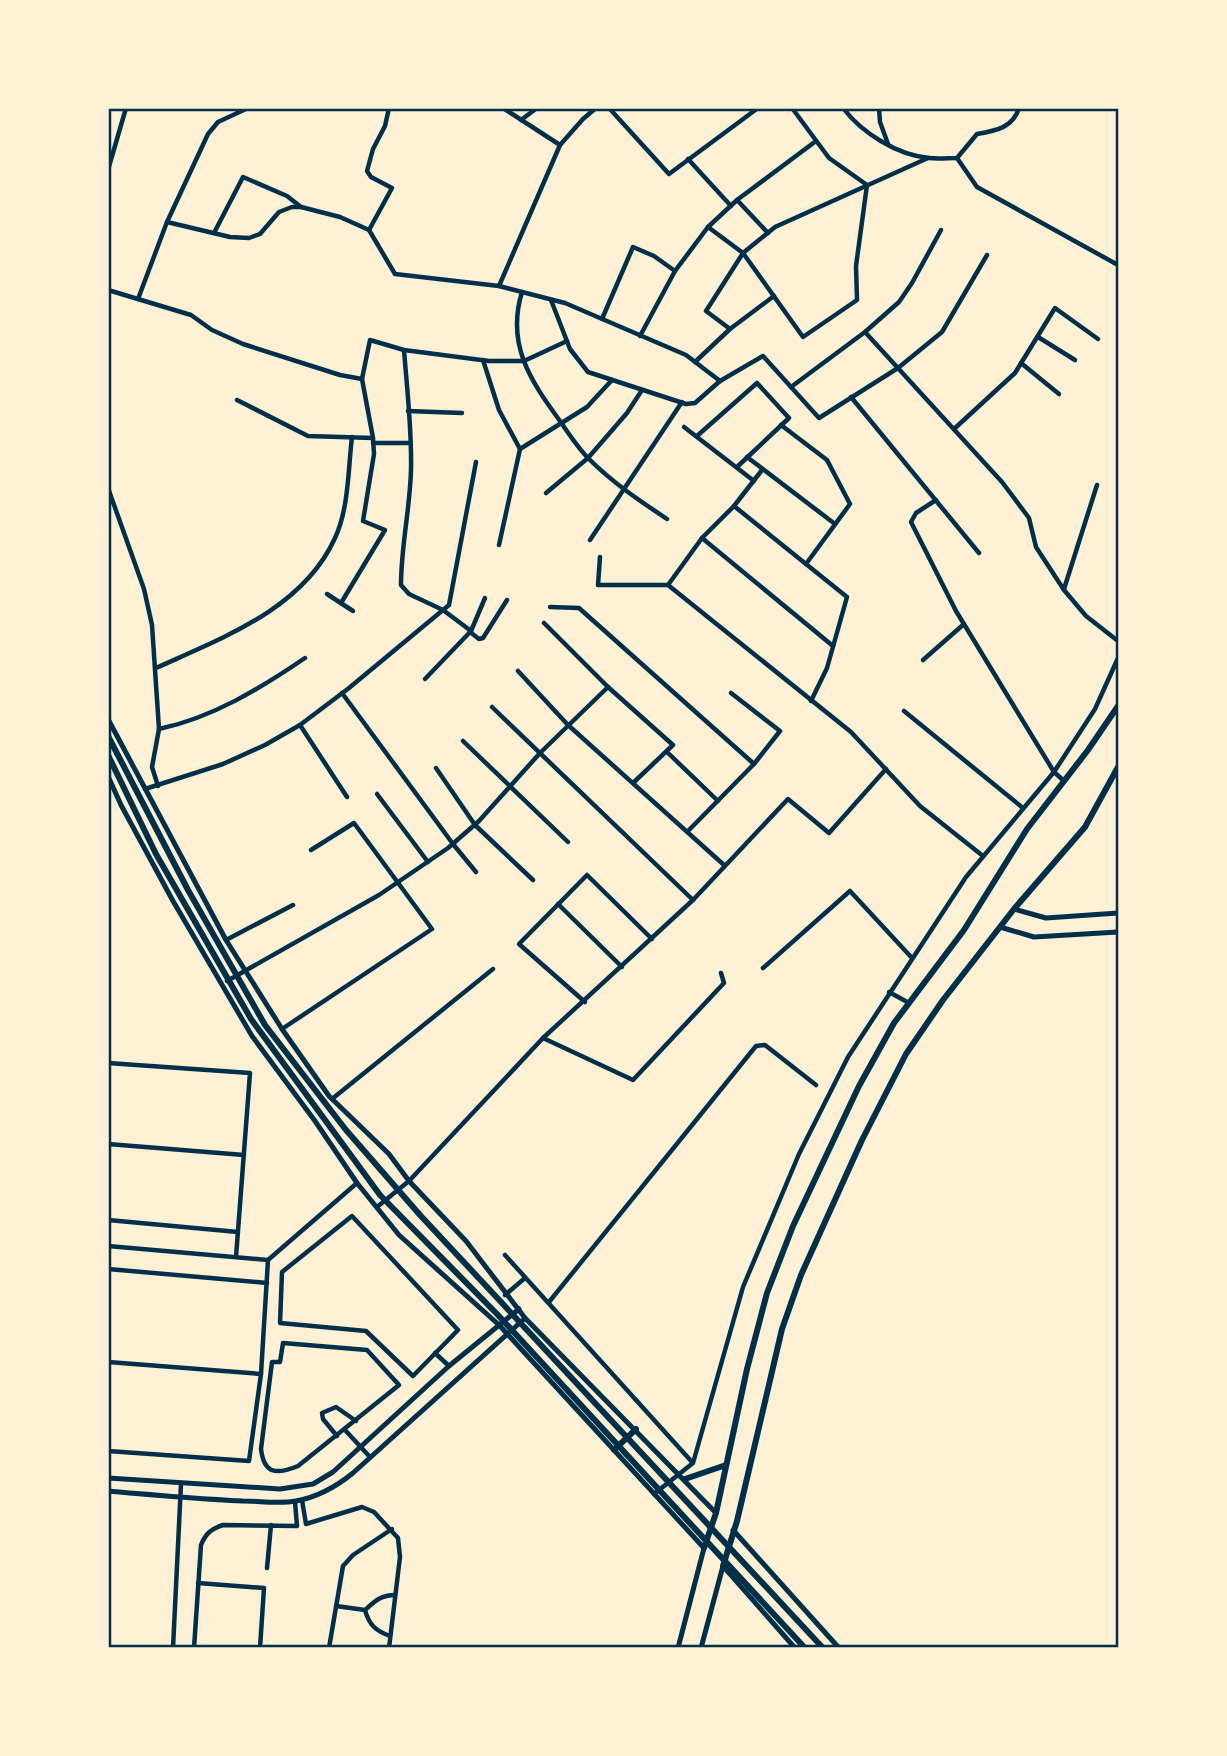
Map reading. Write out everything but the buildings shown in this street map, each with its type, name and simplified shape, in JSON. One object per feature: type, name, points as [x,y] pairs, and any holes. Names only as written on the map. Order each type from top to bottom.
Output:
[{"type":"main road","points":[[704,1548],[716,1513],[767,1293],[793,1226],[859,1086],[894,1023],[964,930],[1027,829],[1118,706]]},
{"type":"main road","points":[[108,736],[188,890],[265,1025],[346,1130],[420,1215],[823,1647]]},
{"type":"main road","points":[[108,755],[156,853],[251,1019],[380,1195],[497,1314],[805,1647]]},
{"type":"main road","points":[[723,1566],[782,1329],[801,1275],[862,1140],[906,1054],[943,1000],[1014,909],[1085,827],[1118,767]]},
{"type":"main road","points":[[614,1450],[636,1429]]},
{"type":"main road","points":[[685,1479],[726,1465]]},
{"type":"street","points":[[108,170],[126,108]]},
{"type":"street","points":[[138,299],[167,222],[208,134],[218,122],[248,108]]},
{"type":"street","points":[[369,230],[392,188],[371,177],[367,170],[373,149],[385,126],[389,108]]},
{"type":"street","points":[[503,108],[560,145]]},
{"type":"street","points":[[520,120],[537,108]]},
{"type":"street","points":[[499,286],[560,145],[583,118],[596,108]]},
{"type":"street","points":[[609,108],[669,174],[758,108]]},
{"type":"street","points":[[792,108],[829,158],[867,185]]},
{"type":"street","points":[[843,108],[853,121],[888,144],[928,158],[957,158]]},
{"type":"street","points":[[879,108],[880,121],[888,144]]},
{"type":"street","points":[[957,158],[977,134],[999,131],[1016,118],[1019,108]]},
{"type":"street","points":[[640,336],[675,271],[708,227],[737,200],[816,141]]},
{"type":"street","points":[[730,329],[706,312],[743,253],[775,227],[928,158]]},
{"type":"street","points":[[957,158],[977,187],[1118,265]]},
{"type":"street","points":[[688,159],[731,206]]},
{"type":"street","points":[[214,233],[243,177],[287,196],[301,207]]},
{"type":"street","points":[[708,227],[743,253],[803,337],[857,300],[856,266],[867,185]]},
{"type":"street","points":[[737,200],[768,233]]},
{"type":"street","points":[[167,222],[230,237],[255,237],[279,212],[292,208],[301,207],[340,217],[369,230],[395,274],[499,286],[565,303],[686,355],[720,381]]},
{"type":"street","points":[[791,387],[865,332],[899,302],[942,230]]},
{"type":"street","points":[[602,319],[633,247],[654,256],[675,271]]},
{"type":"street","points":[[551,299],[566,341],[588,372],[682,402],[695,403],[720,381],[763,356],[819,418],[898,368],[942,332],[987,254]]},
{"type":"street","points":[[108,290],[191,315],[212,330],[243,344],[340,375],[362,379]]},
{"type":"street","points":[[522,292],[516,312],[517,342],[533,384],[588,458],[624,489],[667,519]]},
{"type":"street","points":[[695,362],[730,329],[774,296]]},
{"type":"street","points":[[954,429],[1015,373],[1055,308],[1098,339]]},
{"type":"street","points":[[865,332],[1003,482],[1029,518],[1035,547],[1063,590],[1086,616],[1118,641]]},
{"type":"street","points":[[1038,337],[1075,360]]},
{"type":"street","points":[[341,603],[386,530],[363,521],[373,441],[362,379],[369,340],[404,349],[483,360],[524,361],[566,341]]},
{"type":"street","points":[[404,349],[411,469],[407,522],[401,554],[401,585],[409,594],[443,610],[479,639],[483,639],[507,600]]},
{"type":"street","points":[[483,360],[499,410],[520,449],[499,545]]},
{"type":"street","points":[[1021,363],[1059,394]]},
{"type":"street","points":[[520,449],[587,407],[612,380]]},
{"type":"street","points":[[697,436],[757,383],[789,418],[737,467]]},
{"type":"street","points":[[546,493],[588,458],[642,390]]},
{"type":"street","points":[[851,397],[979,552]]},
{"type":"street","points":[[237,400],[308,436],[410,443]]},
{"type":"street","points":[[590,540],[682,402]]},
{"type":"street","points":[[408,411],[462,413]]},
{"type":"street","points":[[781,425],[827,460],[850,503],[806,564]]},
{"type":"street","points":[[684,427],[754,481]]},
{"type":"street","points":[[156,668],[240,629],[307,581],[335,539],[342,517],[352,437]]},
{"type":"street","points":[[747,457],[835,524]]},
{"type":"street","points":[[145,789],[223,764],[265,746],[300,726],[449,605],[476,463]]},
{"type":"street","points":[[668,585],[702,538],[734,506],[762,470]]},
{"type":"street","points":[[1063,590],[1097,485]]},
{"type":"street","points":[[108,488],[144,589],[152,625],[159,729],[152,767],[158,786]]},
{"type":"street","points":[[936,500],[916,513],[911,522],[964,624],[1054,772],[1064,781]]},
{"type":"street","points":[[734,506],[847,597],[827,668],[811,701]]},
{"type":"street","points":[[702,538],[833,646]]},
{"type":"street","points":[[600,557],[598,584],[668,585],[851,732],[920,806],[983,856]]},
{"type":"street","points":[[327,594],[353,611]]},
{"type":"street","points":[[425,679],[471,631],[485,598]]},
{"type":"street","points":[[550,607],[579,608],[754,764]]},
{"type":"street","points":[[544,623],[608,687],[673,745],[633,783]]},
{"type":"street","points":[[923,660],[964,624]]},
{"type":"street","points":[[159,729],[192,720],[230,702],[271,681],[305,658]]},
{"type":"street","points":[[654,1494],[693,1463],[743,1286],[799,1154],[848,1057],[966,877],[1054,772],[1095,709],[1118,658]]},
{"type":"street","points":[[518,671],[568,725],[724,865]]},
{"type":"street","points":[[223,983],[399,882],[453,844],[475,825],[540,752],[608,687]]},
{"type":"street","points":[[342,693],[476,872]]},
{"type":"street","points":[[688,831],[754,764],[780,731],[732,693]]},
{"type":"street","points":[[492,707],[693,900]]},
{"type":"street","points":[[904,711],[1024,808]]},
{"type":"street","points":[[108,719],[226,940],[282,1029],[332,1099],[389,1154],[409,1181],[466,1241],[525,1318],[679,1472],[716,1513]]},
{"type":"street","points":[[300,726],[347,797]]},
{"type":"street","points":[[463,741],[568,842]]},
{"type":"street","points":[[667,752],[718,801]]},
{"type":"street","points":[[436,768],[475,825],[533,880]]},
{"type":"street","points":[[136,769],[110,779],[121,805],[173,901],[252,1036],[357,1183],[399,1235],[499,1325],[704,1548],[678,1647]]},
{"type":"street","points":[[377,1207],[409,1181],[543,1038],[693,900],[788,799],[829,833],[886,769]]},
{"type":"street","points":[[377,794],[428,862]]},
{"type":"street","points":[[282,1029],[432,929],[354,823],[311,850]]},
{"type":"street","points":[[585,1002],[519,944],[587,875],[652,939]]},
{"type":"street","points":[[762,968],[850,891],[912,958]]},
{"type":"street","points":[[558,904],[622,967]]},
{"type":"street","points":[[226,940],[293,905]]},
{"type":"street","points":[[1014,909],[1045,918],[1118,914]]},
{"type":"street","points":[[1000,927],[1034,937],[1118,932]]},
{"type":"street","points":[[332,1099],[492,969]]},
{"type":"street","points":[[543,1038],[633,1080],[724,983],[721,973]]},
{"type":"street","points":[[889,992],[909,1003]]},
{"type":"street","points":[[549,1302],[756,1046],[765,1045],[816,1085]]},
{"type":"street","points":[[108,1063],[250,1073],[236,1257]]},
{"type":"street","points":[[108,1144],[244,1155]]},
{"type":"street","points":[[108,1246],[268,1260],[357,1183]]},
{"type":"street","points":[[352,1216],[458,1330],[435,1353],[413,1376],[366,1331],[280,1323],[282,1272],[352,1216]]},
{"type":"street","points":[[108,1220],[238,1232]]},
{"type":"street","points":[[505,1255],[693,1463]]},
{"type":"street","points":[[108,1451],[249,1461],[261,1374],[268,1260]]},
{"type":"street","points":[[108,1269],[267,1283]]},
{"type":"street","points":[[505,1295],[525,1278]]},
{"type":"street","points":[[108,1478],[269,1489],[297,1488],[324,1479],[449,1366],[519,1309]]},
{"type":"street","points":[[108,1491],[181,1498],[299,1501],[340,1484],[525,1318]]},
{"type":"street","points":[[282,1343],[367,1350],[399,1385],[356,1420],[298,1466],[274,1471],[267,1467],[262,1460],[261,1449],[272,1362],[280,1362],[282,1343]]},
{"type":"street","points":[[435,1353],[449,1366]]},
{"type":"street","points":[[108,1362],[261,1374]]},
{"type":"street","points":[[337,1436],[323,1419],[322,1413],[335,1407],[356,1420]]},
{"type":"street","points":[[345,1430],[370,1457]]},
{"type":"street","points":[[173,1647],[181,1484]]},
{"type":"street","points":[[194,1647],[201,1545],[205,1535],[223,1525],[298,1526],[299,1501]]},
{"type":"street","points":[[299,1501],[306,1524],[362,1507],[374,1512],[392,1529],[401,1546],[389,1647]]},
{"type":"street","points":[[267,1568],[271,1525]]},
{"type":"street","points":[[329,1647],[341,1574],[348,1559],[392,1529]]},
{"type":"street","points":[[733,1530],[839,1647]]},
{"type":"street","points":[[701,1647],[723,1566]]},
{"type":"street","points":[[723,1566],[795,1647]]},
{"type":"street","points":[[198,1583],[264,1588],[260,1647]]},
{"type":"street","points":[[365,1611],[377,1599],[396,1595]]},
{"type":"street","points":[[336,1606],[365,1611]]},
{"type":"street","points":[[365,1611],[368,1620],[378,1631],[390,1636]]}]
